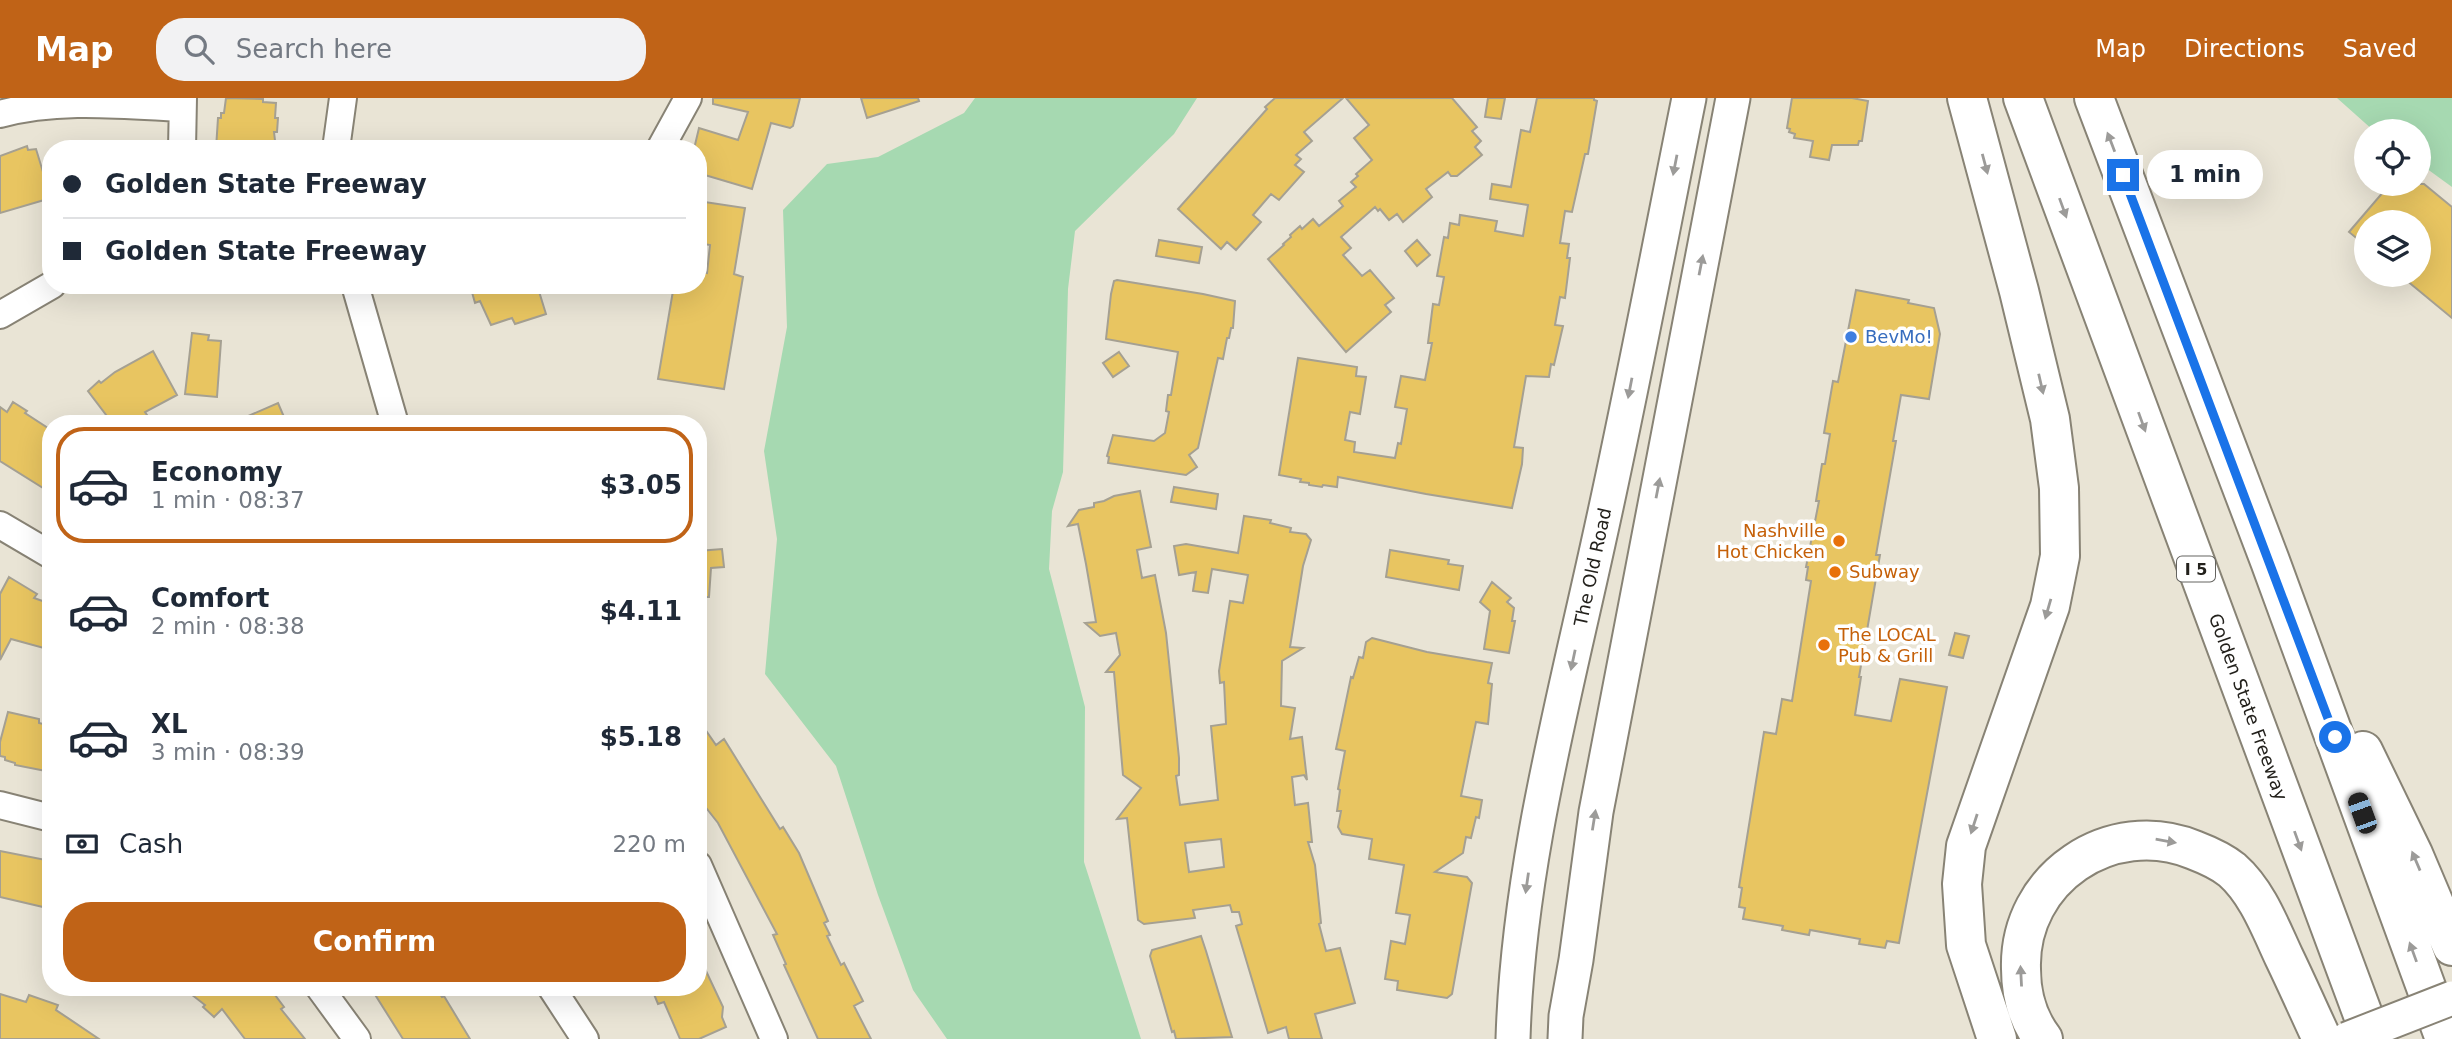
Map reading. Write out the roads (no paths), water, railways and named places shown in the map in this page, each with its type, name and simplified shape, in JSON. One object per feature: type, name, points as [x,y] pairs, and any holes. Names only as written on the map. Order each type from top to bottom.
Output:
[{"type":"highway","points":[[1967,98],[2050,419],[2059,488],[2060,556],[2050,606],[1966,846],[1962,884],[1966,944],[1997,1039]]},
{"type":"highway","name":"Golden State Freeway","points":[[2023,98],[2372,1039]]},
{"type":"highway","points":[[2094,98],[2270,561],[2445,1039]]},
{"type":"highway","points":[[2270,561],[2413,854],[2452,946]]},
{"type":"highway","points":[[2043,1039],[2034,1027],[2021,985],[2022,949],[2031,914],[2042,894],[2062,873],[2086,855],[2107,845],[2131,839],[2156,839],[2181,844],[2211,856],[2232,871],[2251,893],[2265,916],[2322,1039]]},
{"type":"main road","name":"The Old Road","points":[[1513,1039],[1518,948],[1538,818],[1606,510],[1689,98]]},
{"type":"main road","points":[[1565,1039],[1566,1016],[1596,812],[1733,98]]},
{"type":"main road","points":[[1576,960],[1585,1039]]},
{"type":"main road","points":[[2347,1039],[2452,998]]},
{"type":"street","points":[[337,140],[343,98]]},
{"type":"street","points":[[665,140],[688,98]]},
{"type":"street","points":[[0,114],[48,106],[183,103],[182,140]]},
{"type":"street","points":[[0,315],[42,291]]},
{"type":"street","points":[[358,294],[393,415]]},
{"type":"street","points":[[0,525],[42,550]]},
{"type":"street","points":[[0,806],[42,816]]},
{"type":"street","points":[[707,885],[775,1039]]},
{"type":"street","points":[[326,996],[357,1039]]},
{"type":"street","points":[[557,996],[585,1039]]},
{"type":"place","name":"BevMo!","points":[[1851,337]]},
{"type":"place","name":"Nashville Hot Chicken","points":[[1839,541]]},
{"type":"place","name":"Subway","points":[[1835,572]]},
{"type":"place","name":"The LOCAL Pub & Grill","points":[[1824,645]]}]
